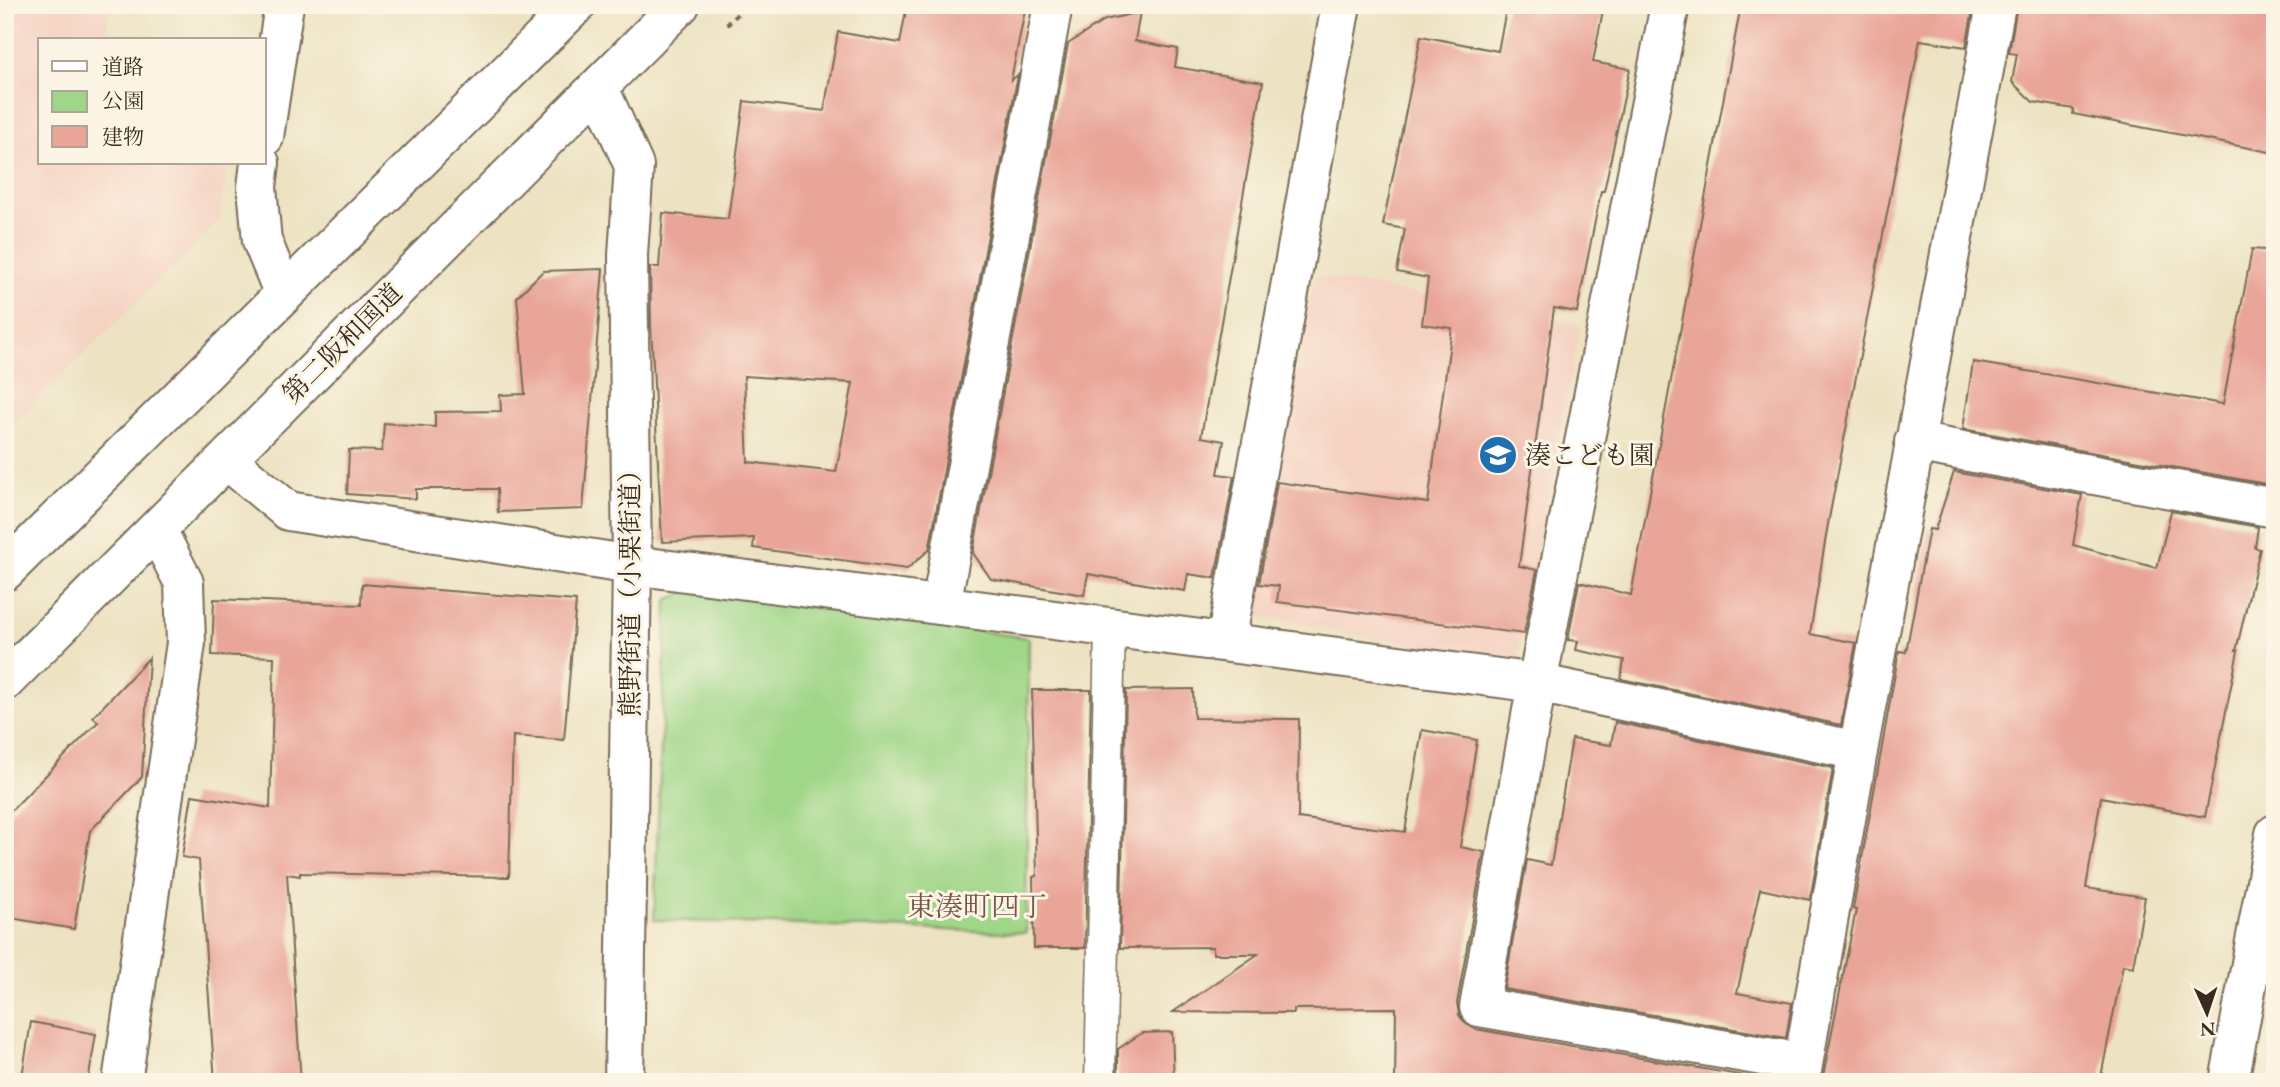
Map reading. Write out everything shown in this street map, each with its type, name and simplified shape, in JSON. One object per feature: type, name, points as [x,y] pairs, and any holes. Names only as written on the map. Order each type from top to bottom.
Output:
[{"type":"main road","points":[[266,124],[284,5]]},
{"type":"main road","points":[[5,572],[576,5]]},
{"type":"main road","name":"第二阪和国道","points":[[5,681],[680,5]]},
{"type":"main road","points":[[941,605],[1053,5]]},
{"type":"main road","points":[[1226,642],[1341,5]]},
{"type":"main road","points":[[1670,5],[1537,683],[1479,1007],[1802,1073],[1914,442],[1996,5]]},
{"type":"main road","name":"熊野街道（小栗街道）","points":[[604,99],[634,166],[628,255],[632,565],[624,1082]]},
{"type":"main road","points":[[260,164],[257,187],[262,241],[279,282]]},
{"type":"main road","points":[[1914,442],[2275,508]]},
{"type":"main road","points":[[239,470],[288,511],[632,565],[1537,683],[1858,751]]},
{"type":"main road","points":[[122,1082],[186,643],[184,583],[161,538]]},
{"type":"main road","points":[[2229,1082],[2275,834]]},
{"type":"lane","points":[[1100,1082],[1110,627]]},
{"type":"shaded area","points":[[5,5],[109,5],[106,38],[38,38],[38,164],[228,164],[219,221],[5,432]]},
{"type":"shaded area","points":[[1315,275],[1581,325],[1516,665],[1251,614]]},
{"type":"green space","points":[[691,590],[1029,638],[1026,933],[654,920],[667,600]]},
{"type":"building","points":[[907,5],[1026,5],[1011,80],[1018,75],[929,550],[907,569],[753,548],[754,538],[662,542],[650,267],[659,267],[663,213],[728,219],[744,101],[824,111],[838,32],[900,43]],"holes":[[[744,376],[853,383],[836,472],[748,462]]]},
{"type":"building","points":[[1507,5],[1604,5],[1593,62],[1630,69],[1604,191],[1601,191],[1577,312],[1554,308],[1519,566],[1537,570],[1524,634],[1277,602],[1279,586],[1259,584],[1277,482],[1428,503],[1452,328],[1422,324],[1428,278],[1397,272],[1405,229],[1383,225],[1421,36],[1498,51]]},
{"type":"building","points":[[1741,5],[1974,5],[1966,47],[1920,40],[1828,524],[1810,634],[1856,643],[1841,725],[1621,679],[1624,660],[1576,650],[1578,641],[1568,640],[1579,582],[1631,595]]},
{"type":"building","points":[[2017,5],[2275,5],[2275,153],[2073,114],[2074,109],[2033,102],[2012,82],[2017,54],[2009,53]]},
{"type":"building","points":[[1140,12],[1135,41],[1178,49],[1175,67],[1263,82],[1201,437],[1224,441],[1218,474],[1234,476],[1215,578],[1188,574],[1185,591],[1088,574],[1084,595],[991,579],[973,553],[1068,44],[1105,20]]},
{"type":"building","points":[[2252,249],[2275,251],[2275,434],[2266,484],[1963,429],[1973,362],[2223,404]]},
{"type":"building","points":[[603,269],[583,509],[498,512],[497,489],[416,489],[416,499],[347,494],[349,450],[382,451],[384,423],[435,427],[435,412],[501,411],[500,395],[525,394],[517,297],[543,271]]},
{"type":"building","points":[[1954,472],[2082,495],[2073,545],[2157,568],[2171,511],[2258,527],[2255,548],[2260,549],[2236,651],[2205,817],[2101,797],[2086,888],[2145,897],[2133,967],[2123,965],[2100,1082],[1822,1082],[1856,910],[1853,909],[1899,651],[1906,652],[1929,529],[1935,530]]},
{"type":"building","points":[[362,584],[576,601],[564,740],[513,736],[509,877],[287,874],[301,1082],[215,1082],[199,860],[182,857],[192,795],[270,808],[274,657],[212,655],[214,599],[361,605]]},
{"type":"building","points":[[149,658],[142,777],[90,831],[74,929],[5,917],[5,817],[98,722],[93,717]]},
{"type":"building","points":[[1193,689],[1194,718],[1299,719],[1298,818],[1405,832],[1422,730],[1477,740],[1460,847],[1484,852],[1457,1003],[1459,1015],[1466,1024],[1475,1029],[1779,1082],[1395,1082],[1396,1008],[1294,1009],[1294,1013],[1173,1012],[1258,954],[1213,954],[1213,947],[1120,948],[1126,690]]},
{"type":"building","points":[[1032,690],[1091,690],[1085,948],[1034,948],[1033,877],[1037,876]]},
{"type":"building","points":[[1615,722],[1833,768],[1810,900],[1760,889],[1737,993],[1792,1003],[1786,1038],[1504,989],[1527,860],[1551,865],[1572,739],[1611,745]]},
{"type":"building","points":[[31,1022],[96,1034],[88,1082],[21,1082]]},
{"type":"building","points":[[1172,1032],[1174,1082],[1118,1082],[1118,1049],[1142,1033]]},
{"type":"place","name":"湊こども園","points":[[1498,455]]},
{"type":"district","name":"東湊町四丁","points":[[977,906]]}]
